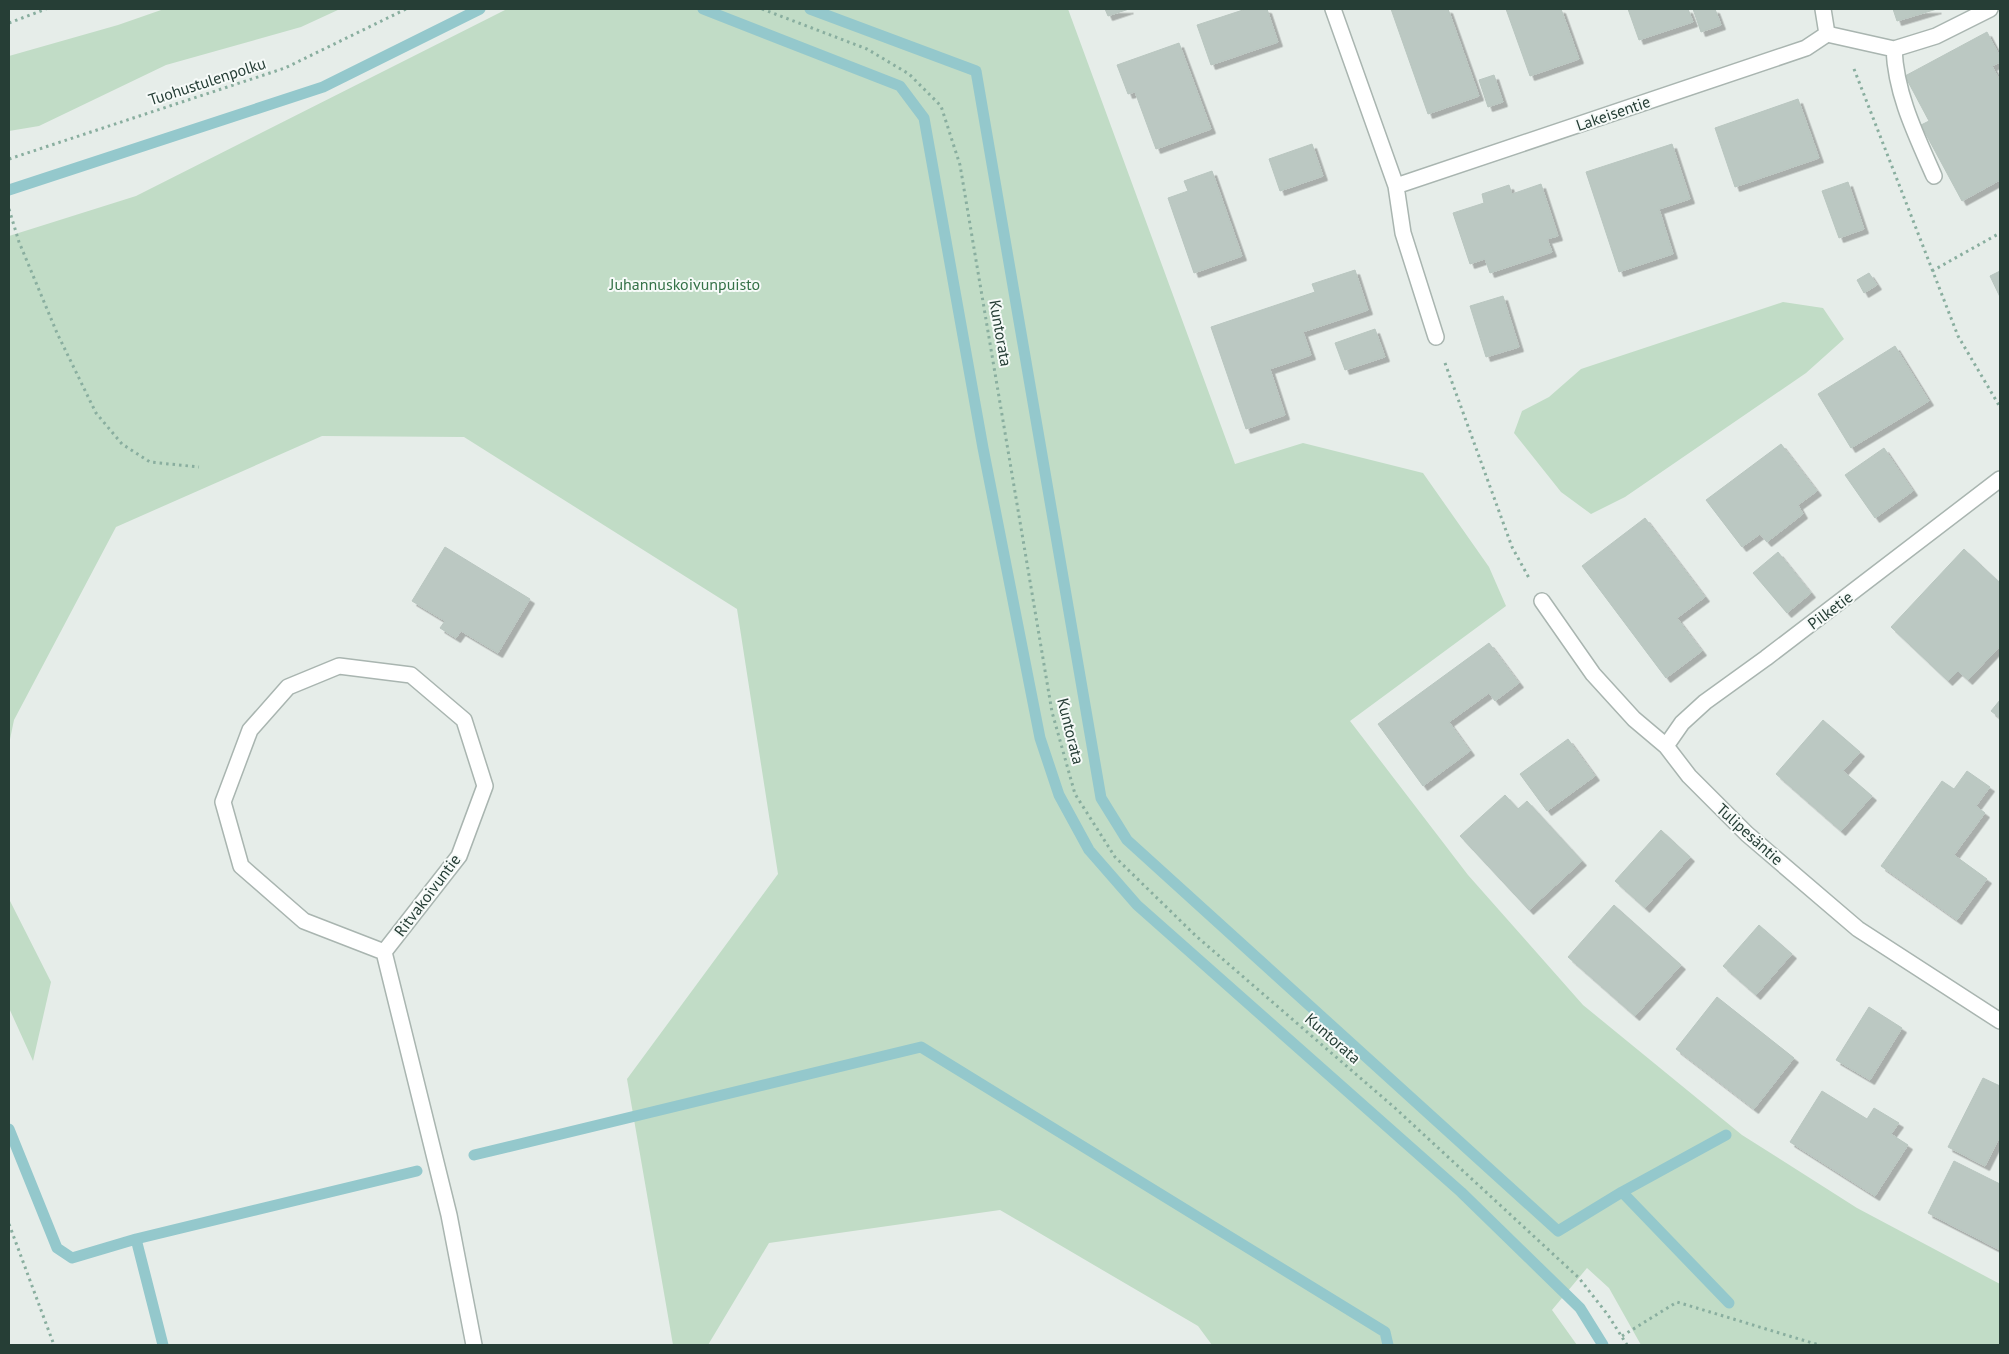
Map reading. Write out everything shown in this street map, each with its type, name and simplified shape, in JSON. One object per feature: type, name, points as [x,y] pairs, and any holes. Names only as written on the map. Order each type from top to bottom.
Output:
[{"type":"street","points":[[1333,9],[1396,186],[1402,233],[1436,336]]},
{"type":"street","points":[[1823,9],[1827,34],[1894,50],[1936,36],[1990,9]]},
{"type":"street","name":"Lakeisentie","points":[[1396,186],[1806,48],[1827,34]]},
{"type":"street","points":[[1894,50],[1895,72],[1910,123],[1934,176]]},
{"type":"street","name":"Pilketie","points":[[1666,746],[1682,723],[1705,702],[1766,658],[2000,479]]},
{"type":"street","name":"Tulipesäntie","points":[[1542,601],[1593,674],[1634,719],[1666,746],[1689,776],[1747,834],[1858,928],[2000,1021]]},
{"type":"street","name":"Ritvakoivuntie","points":[[339,666],[411,675],[464,720],[485,786],[459,856],[384,952],[304,921],[241,866],[224,802],[250,730],[288,687],[339,666]]},
{"type":"street","name":"Ritvakoivuntie","points":[[384,952],[449,1215],[474,1345]]},
{"type":"path","points":[[9,23],[46,9]]},
{"type":"path","name":"Tuohustulenpolku","points":[[9,159],[285,68],[406,9]]},
{"type":"path","name":"Kuntorata","points":[[762,9],[867,49],[909,74],[941,106],[960,164],[1052,712],[1075,794],[1115,857],[1196,936],[1395,1108],[1572,1271],[1585,1285],[1627,1345]]},
{"type":"path","points":[[1827,34],[1854,66],[1958,336],[2000,407]]},
{"type":"path","points":[[9,209],[19,242],[57,333],[96,413],[122,444],[150,462],[199,467]]},
{"type":"path","points":[[1932,271],[2000,233]]},
{"type":"path","points":[[1436,336],[1479,460],[1512,547],[1542,601]]},
{"type":"path","points":[[9,1224],[54,1345]]},
{"type":"path","points":[[1622,1336],[1676,1302],[1819,1345]]},
{"type":"green space","points":[[164,9],[340,9],[301,27],[166,65],[39,126],[9,131],[9,56],[118,25]]},
{"type":"green space","name":"Juhannuskoivunpuisto","points":[[507,9],[1068,9],[1235,464],[1303,443],[1423,473],[1489,567],[1506,606],[1350,721],[1468,875],[1583,1005],[1742,1135],[1857,1208],[2000,1284],[2000,1345],[1641,1345],[1609,1288],[1587,1268],[1552,1310],[1577,1345],[1212,1345],[1198,1326],[1000,1210],[769,1243],[708,1345],[673,1345],[627,1079],[778,874],[737,609],[464,437],[322,436],[116,527],[14,720],[9,744],[9,236],[136,196]]},
{"type":"green space","points":[[1783,302],[1823,308],[1844,339],[1806,373],[1625,497],[1591,514],[1561,492],[1514,433],[1522,411],[1549,397],[1581,369]]},
{"type":"green space","points":[[9,899],[51,982],[33,1061],[9,1008]]},
{"type":"building","points":[[1105,9],[1129,9],[1108,16]]},
{"type":"building","points":[[1246,9],[1267,9],[1278,42],[1211,65],[1197,25]]},
{"type":"building","points":[[1391,9],[1448,9],[1479,96],[1428,114]]},
{"type":"building","points":[[1506,9],[1561,9],[1579,59],[1530,76]]},
{"type":"building","points":[[1628,9],[1688,9],[1693,22],[1639,40]]},
{"type":"building","points":[[1693,9],[1715,9],[1721,25],[1701,32]]},
{"type":"building","points":[[1893,9],[1937,9],[1897,21]]},
{"type":"building","points":[[1987,32],[2000,57],[2000,62],[1992,66],[2000,81],[2000,180],[1962,201],[1921,125],[1929,121],[1905,76]]},
{"type":"building","points":[[1179,43],[1211,129],[1156,149],[1135,92],[1128,94],[1117,65]]},
{"type":"building","points":[[1494,75],[1503,102],[1488,107],[1479,80]]},
{"type":"building","points":[[1798,99],[1819,158],[1735,187],[1715,128]]},
{"type":"building","points":[[1312,144],[1323,176],[1280,191],[1269,159]]},
{"type":"building","points":[[1672,144],[1690,199],[1659,209],[1673,254],[1619,272],[1586,172]]},
{"type":"building","points":[[1212,171],[1242,256],[1194,273],[1168,198],[1188,191],[1184,181]]},
{"type":"building","points":[[1848,182],[1864,229],[1839,238],[1822,191]]},
{"type":"building","points":[[1541,184],[1558,236],[1547,239],[1552,252],[1490,273],[1485,259],[1470,264],[1453,213],[1484,203],[1482,194],[1509,185],[1512,194]]},
{"type":"building","points":[[1355,270],[1368,310],[1303,332],[1311,355],[1270,369],[1285,415],[1246,429],[1211,327],[1315,292],[1312,284]]},
{"type":"building","points":[[2000,271],[2000,297],[1990,276]]},
{"type":"building","points":[[1869,273],[1877,285],[1864,293],[1857,280]]},
{"type":"building","points":[[1503,296],[1519,347],[1486,357],[1470,306]]},
{"type":"building","points":[[1375,329],[1385,357],[1345,370],[1335,343]]},
{"type":"building","points":[[1895,346],[1929,401],[1851,448],[1818,394]]},
{"type":"building","points":[[1781,444],[1817,491],[1798,505],[1803,514],[1767,542],[1760,534],[1742,547],[1706,500]]},
{"type":"building","points":[[1884,448],[1913,491],[1875,518],[1845,475]]},
{"type":"building","points":[[1645,518],[1705,597],[1677,618],[1702,651],[1666,678],[1582,566]]},
{"type":"building","points":[[445,547],[530,599],[498,653],[461,631],[456,638],[440,628],[445,621],[412,601]]},
{"type":"building","points":[[1964,549],[2000,583],[2000,646],[1968,680],[1958,671],[1948,681],[1891,627]]},
{"type":"building","points":[[1778,552],[1811,593],[1787,613],[1753,573]]},
{"type":"building","points":[[1489,643],[1519,683],[1495,701],[1489,693],[1449,722],[1470,751],[1423,786],[1378,724]]},
{"type":"building","points":[[2000,700],[2000,718],[1991,711]]},
{"type":"building","points":[[1823,720],[1860,752],[1843,771],[1872,796],[1841,831],[1776,774]]},
{"type":"building","points":[[1568,739],[1595,776],[1547,811],[1520,774]]},
{"type":"building","points":[[1967,771],[1990,787],[1976,806],[1985,813],[1954,855],[1987,879],[1957,920],[1881,866],[1942,781],[1954,789]]},
{"type":"building","points":[[1505,795],[1518,809],[1527,801],[1582,861],[1529,910],[1460,836]]},
{"type":"building","points":[[1661,830],[1690,857],[1645,908],[1615,881]]},
{"type":"building","points":[[1614,905],[1681,965],[1635,1016],[1568,957]]},
{"type":"building","points":[[1759,925],[1792,954],[1756,995],[1723,966]]},
{"type":"building","points":[[1717,997],[1794,1058],[1754,1109],[1676,1049]]},
{"type":"building","points":[[1869,1007],[1902,1028],[1870,1080],[1836,1060]]},
{"type":"building","points":[[1983,1078],[2000,1086],[2000,1136],[1985,1166],[1948,1147]]},
{"type":"building","points":[[1822,1091],[1867,1119],[1874,1108],[1899,1123],[1891,1134],[1908,1145],[1875,1196],[1790,1142]]},
{"type":"building","points":[[1954,1161],[2000,1184],[2000,1250],[1928,1213]]},
{"type":"waterway","points":[[9,190],[323,87],[480,9]]},
{"type":"waterway","points":[[703,9],[900,86],[924,118],[983,448],[1040,738],[1059,795],[1089,850],[1137,905],[1461,1192],[1580,1308],[1603,1345]]},
{"type":"waterway","points":[[810,9],[976,71],[1101,798],[1127,840],[1558,1231],[1622,1192],[1726,1135]]},
{"type":"waterway","points":[[474,1155],[921,1047],[1385,1332],[1388,1345]]},
{"type":"waterway","points":[[9,1129],[57,1248],[72,1258],[136,1239],[417,1171]]},
{"type":"waterway","points":[[1622,1192],[1729,1303]]},
{"type":"waterway","points":[[136,1239],[163,1345]]}]
